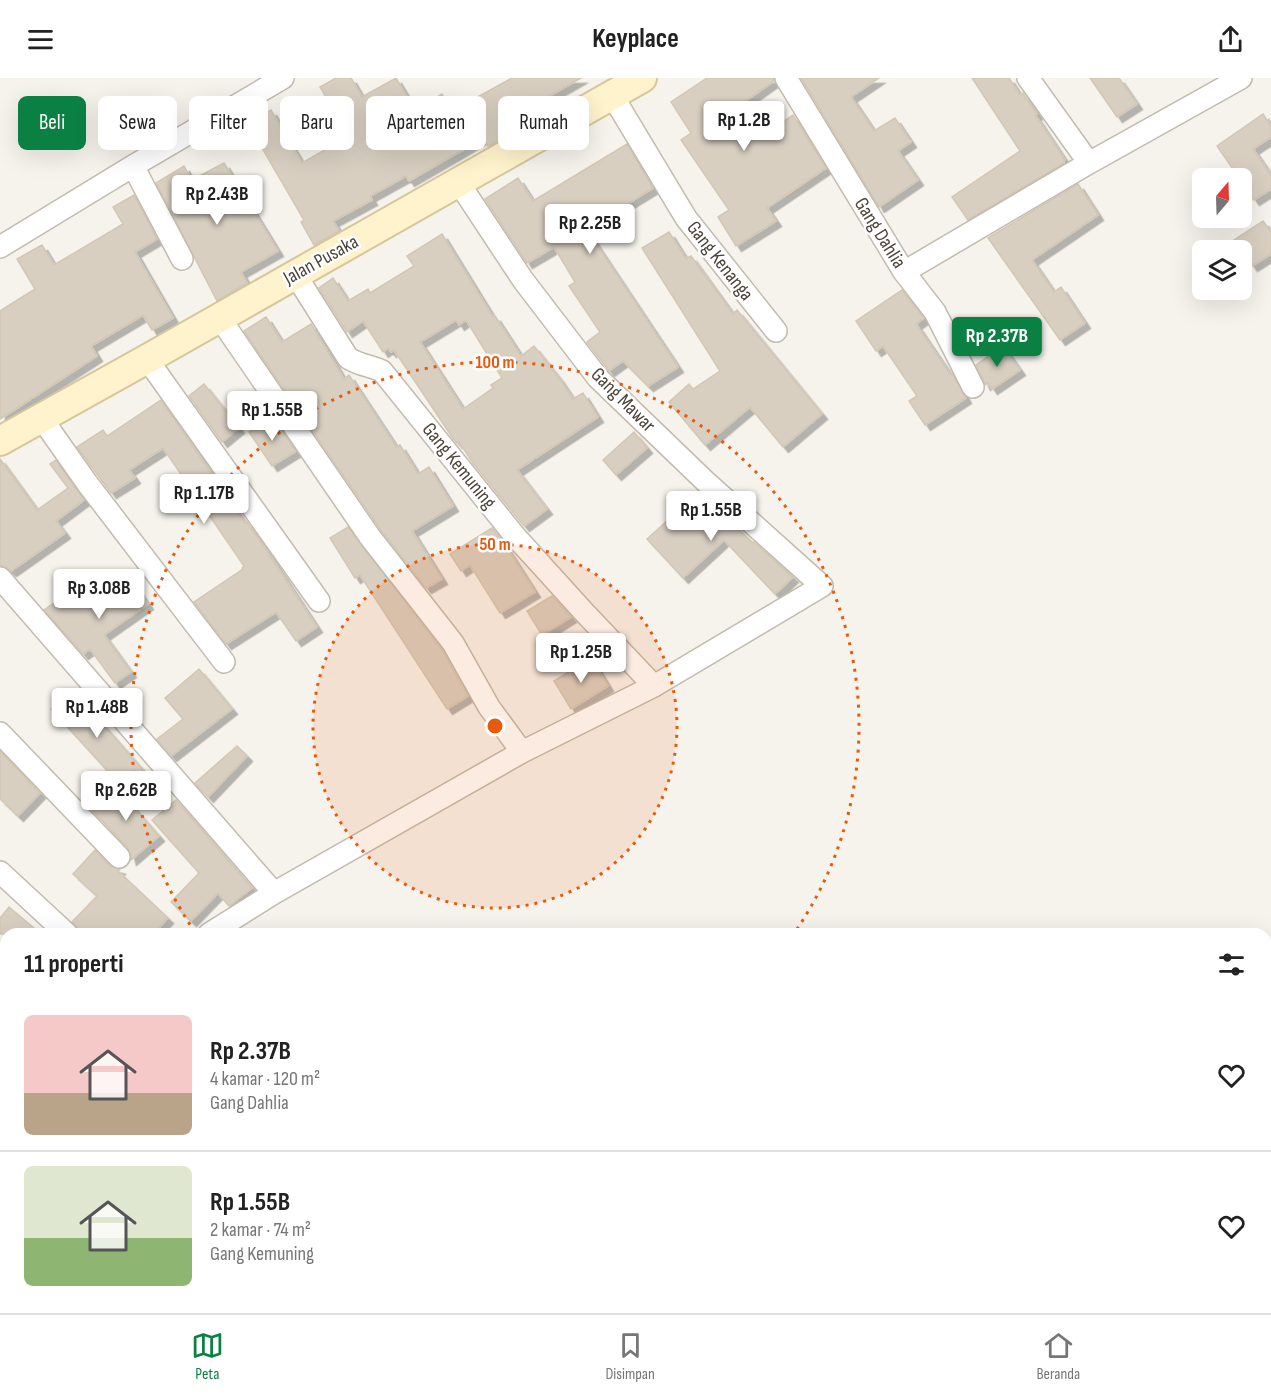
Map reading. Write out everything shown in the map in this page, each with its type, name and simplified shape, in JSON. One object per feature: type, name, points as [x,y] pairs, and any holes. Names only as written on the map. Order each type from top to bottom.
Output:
[{"type":"main road","name":"Jalan Pusaka","points":[[0,441],[147,360],[642,78]]},
{"type":"street","points":[[0,247],[283,78]]},
{"type":"street","name":"Gang Dahlia","points":[[786,78],[904,273],[935,312],[973,387]]},
{"type":"street","points":[[1028,78],[1089,163]]},
{"type":"street","points":[[904,273],[1089,163],[1241,78]]},
{"type":"street","name":"Gang Kenanga","points":[[612,95],[686,218],[776,331]]},
{"type":"street","points":[[133,166],[182,259]]},
{"type":"street","name":"Gang Mawar","points":[[459,183],[523,280],[598,378],[705,481],[822,586],[654,686]]},
{"type":"street","name":"Gang Kemuning","points":[[295,274],[348,358],[361,366],[372,366],[382,371],[515,536],[654,686]]},
{"type":"street","points":[[219,317],[370,537],[453,643],[489,708],[522,752]]},
{"type":"street","points":[[147,360],[319,601]]},
{"type":"street","points":[[42,419],[87,483],[224,662]]},
{"type":"street","points":[[0,578],[274,893]]},
{"type":"street","points":[[219,928],[274,893],[522,752],[654,686]]},
{"type":"street","points":[[0,733],[119,857]]},
{"type":"street","points":[[0,872],[61,928]]},
{"type":"building","points":[[336,78],[351,78],[362,97],[396,78],[407,96],[366,96],[366,150],[462,150],[409,181],[406,176],[370,196],[372,200],[333,221],[339,231],[314,245],[301,222],[304,220],[263,150],[268,150],[268,112],[271,110],[280,125],[280,150],[294,150],[302,163],[325,150],[354,150],[354,96],[325,96],[320,87]]},
{"type":"building","points":[[512,78],[581,78],[549,96],[498,96],[498,140],[488,146],[486,143],[486,96],[479,96]]},
{"type":"building","points":[[707,78],[773,78],[774,81],[741,104],[762,136],[793,115],[826,168],[767,208],[776,221],[736,246],[718,217],[729,210],[681,140],[691,133],[671,102]]},
{"type":"building","points":[[801,78],[879,78],[851,97],[874,131],[895,118],[911,142],[898,151],[918,180],[879,207]]},
{"type":"building","points":[[972,78],[1009,78],[1020,95],[1023,93],[1065,160],[1064,163],[968,220],[952,197],[1020,151]]},
{"type":"building","points":[[1090,78],[1119,78],[1137,104],[1117,117]]},
{"type":"building","points":[[1263,114],[1271,126],[1271,137],[1253,149],[1271,175],[1271,189],[1254,200],[1252,197],[1252,168],[1232,168],[1217,146]]},
{"type":"building","points":[[627,144],[653,188],[586,229],[678,367],[648,386],[623,361],[609,371],[587,342],[600,332],[569,286],[575,282],[554,247],[527,263],[485,199],[518,178],[533,201]]},
{"type":"building","points":[[224,163],[278,251],[241,272],[247,283],[217,301],[156,183],[184,166],[192,180]]},
{"type":"building","points":[[1078,184],[1098,215],[1032,260],[1054,292],[1061,287],[1085,323],[1060,340],[988,238]]},
{"type":"building","points":[[134,195],[157,239],[135,252],[173,318],[152,330],[143,315],[91,346],[97,356],[0,419],[0,311],[35,289],[17,259],[42,245],[54,265],[123,224],[113,207]]},
{"type":"building","points":[[1263,221],[1271,232],[1271,254],[1252,266],[1252,240],[1234,240]]},
{"type":"building","points":[[669,232],[686,259],[691,256],[733,314],[737,310],[822,414],[783,447],[750,407],[705,445],[669,402],[689,384],[693,389],[720,371],[642,248]]},
{"type":"building","points":[[442,234],[493,317],[495,316],[521,356],[534,346],[573,399],[583,393],[598,417],[517,470],[547,509],[524,526],[459,442],[457,443],[452,437],[394,350],[391,352],[388,348],[383,352],[363,321],[347,332],[319,288],[333,278],[348,301],[368,289],[370,293],[414,266],[407,256]],"holes":[[[456,320],[459,325],[466,320],[502,378],[491,385],[493,388],[463,409],[420,342]]]},
{"type":"building","points":[[902,290],[924,318],[916,324],[950,374],[952,373],[966,398],[925,425],[909,401],[917,396],[883,346],[876,351],[856,321]]},
{"type":"building","points":[[266,317],[282,342],[311,324],[344,379],[349,375],[397,448],[400,445],[418,474],[429,467],[453,506],[412,531],[442,579],[426,588],[380,529],[244,331]]},
{"type":"building","points":[[1003,346],[1020,370],[992,389],[988,383],[985,385],[976,365]]},
{"type":"building","points":[[204,384],[239,428],[222,442],[189,396]]},
{"type":"building","points":[[161,400],[245,523],[247,522],[263,545],[317,627],[296,641],[276,612],[226,644],[194,602],[243,569],[244,566],[163,448],[129,470],[135,478],[111,493],[77,447],[103,430],[107,436]]},
{"type":"building","points":[[272,417],[296,451],[272,466],[249,432]]},
{"type":"building","points":[[634,432],[647,448],[616,475],[603,460]]},
{"type":"building","points":[[0,459],[37,510],[68,488],[50,464],[56,460],[84,500],[56,521],[65,533],[11,571],[5,566],[0,566]]},
{"type":"building","points":[[699,492],[793,577],[775,594],[724,540],[683,578],[647,539]]},
{"type":"building","points":[[348,527],[442,650],[468,696],[447,709],[360,575],[355,578],[330,538]]},
{"type":"building","points":[[492,528],[535,592],[500,613],[470,565],[461,571],[450,554]]},
{"type":"building","points":[[124,570],[148,604],[104,635],[131,672],[115,683],[90,649],[83,654],[44,610],[70,592],[77,603]]},
{"type":"building","points":[[552,596],[571,617],[542,635],[527,611]]},
{"type":"building","points":[[591,658],[608,686],[571,709],[554,681]]},
{"type":"building","points":[[199,669],[232,709],[171,756],[157,739],[183,719],[165,698]]},
{"type":"building","points":[[73,690],[143,770],[123,788],[51,709]]},
{"type":"building","points":[[237,746],[247,756],[208,797],[195,783]]},
{"type":"building","points":[[0,751],[40,793],[18,816],[0,799]]},
{"type":"building","points":[[116,787],[159,836],[131,860],[128,848],[92,810]]},
{"type":"building","points":[[176,800],[252,888],[229,906],[218,893],[191,921],[171,902],[199,873],[152,820]]},
{"type":"building","points":[[95,850],[110,866],[120,869],[118,871],[168,918],[159,928],[77,928],[72,922],[97,896],[73,874]]},
{"type":"building","points":[[9,907],[34,928],[0,928],[0,918]]}]
